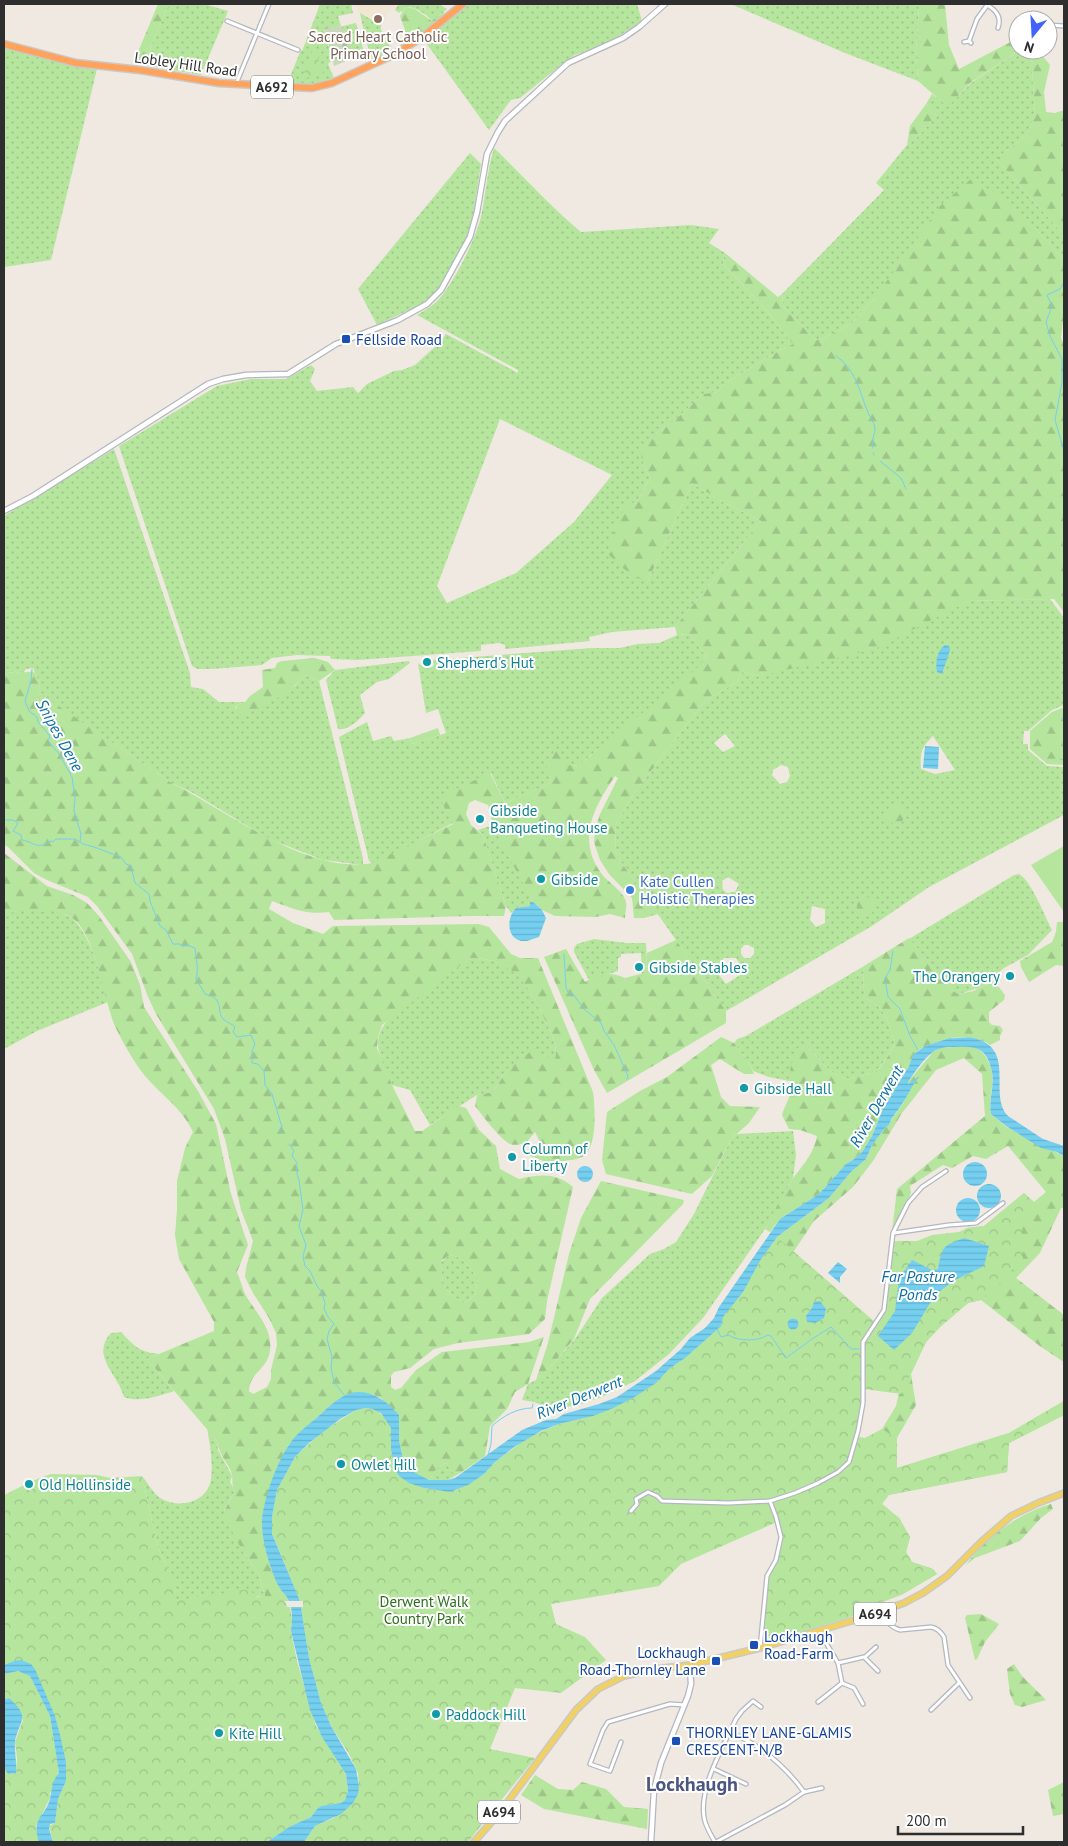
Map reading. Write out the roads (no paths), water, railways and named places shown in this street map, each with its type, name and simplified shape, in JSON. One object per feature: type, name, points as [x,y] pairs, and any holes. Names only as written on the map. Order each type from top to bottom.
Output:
[{"type":"highway","name":"Lobley Hill Road","points":[[4,44],[76,62],[140,70],[201,81],[298,88],[322,86],[371,66],[408,46],[463,4]]},
{"type":"main road","name":"A694","points":[[474,1842],[501,1810],[576,1710],[598,1689],[624,1676],[655,1669],[690,1665],[760,1648],[882,1612],[904,1603],[923,1593],[947,1576],[981,1542],[1012,1516],[1064,1493]]},
{"type":"street","points":[[236,85],[269,4]]},
{"type":"street","points":[[4,511],[33,496],[208,384],[224,379],[246,376],[288,374],[330,347],[398,320],[427,304],[441,290],[470,237],[477,212],[487,154],[505,121],[568,63],[623,38],[640,27],[665,4]]},
{"type":"street","points":[[968,42],[977,19],[988,4],[998,14],[1000,25]]},
{"type":"street","points":[[227,21],[298,50]]},
{"type":"street","points":[[631,1511],[637,1504],[636,1499],[648,1492],[657,1496],[662,1502],[770,1503],[818,1483],[838,1472],[850,1462],[863,1403],[863,1342],[884,1310],[894,1233],[908,1203],[922,1187],[946,1172]]},
{"type":"street","points":[[894,1233],[976,1223],[1003,1203]]},
{"type":"street","points":[[760,1648],[767,1576],[776,1560],[781,1538],[776,1517],[770,1503]]},
{"type":"street","points":[[882,1612],[890,1625],[900,1630],[931,1627],[938,1630],[944,1637],[948,1665],[970,1698]]},
{"type":"street","points":[[819,1630],[838,1663],[842,1683]]},
{"type":"street","points":[[838,1663],[864,1657],[876,1647]]},
{"type":"street","points":[[864,1657],[878,1671]]},
{"type":"street","points":[[651,1842],[654,1790],[661,1763],[685,1705],[691,1684],[690,1665]]},
{"type":"street","points":[[818,1702],[842,1683]]},
{"type":"street","points":[[842,1683],[854,1688],[863,1704]]},
{"type":"street","points":[[931,1710],[960,1683]]},
{"type":"street","points":[[762,1707],[753,1701],[742,1711],[730,1732],[705,1788],[702,1803],[704,1820],[716,1842],[785,1806],[804,1792],[822,1788]]},
{"type":"street","points":[[621,1742],[610,1771],[590,1764],[608,1722],[670,1704],[685,1705]]},
{"type":"street","points":[[730,1732],[759,1748],[791,1775],[804,1792]]},
{"type":"street","points":[[714,1769],[746,1784]]},
{"type":"water","points":[[945,645],[949,646],[950,650],[942,674],[937,672],[936,664],[938,654]]},
{"type":"water","points":[[925,746],[939,747],[938,769],[923,768]]},
{"type":"water","points":[[530,902],[533,902],[542,910],[546,918],[539,937],[520,941],[512,934],[509,924],[510,918],[516,908],[530,906]]},
{"type":"water","points":[[967,1037],[987,1043],[994,1051],[998,1062],[1002,1107],[1008,1116],[1043,1139],[1064,1146],[1064,1156],[1041,1148],[991,1114],[992,1074],[989,1061],[982,1052],[968,1047],[938,1049],[926,1058],[908,1082],[908,1084],[920,1076],[889,1125],[872,1145],[866,1159],[851,1172],[829,1198],[777,1237],[761,1259],[743,1292],[723,1317],[721,1326],[685,1358],[669,1369],[656,1383],[633,1398],[593,1416],[559,1424],[541,1431],[514,1447],[495,1462],[484,1474],[468,1485],[450,1492],[424,1488],[409,1483],[399,1476],[395,1469],[391,1450],[391,1428],[381,1413],[372,1409],[356,1410],[340,1419],[309,1443],[295,1457],[277,1490],[272,1517],[272,1534],[300,1601],[309,1658],[321,1703],[331,1726],[356,1769],[359,1786],[358,1794],[353,1803],[341,1814],[315,1826],[304,1842],[267,1842],[289,1827],[311,1817],[321,1806],[341,1803],[345,1800],[348,1791],[346,1774],[322,1737],[310,1710],[291,1631],[292,1616],[290,1604],[275,1578],[263,1538],[262,1523],[267,1494],[275,1471],[292,1440],[342,1397],[357,1392],[369,1393],[386,1402],[399,1415],[399,1440],[406,1468],[429,1480],[448,1480],[455,1478],[522,1430],[546,1420],[556,1419],[564,1414],[617,1397],[656,1371],[681,1349],[690,1338],[705,1328],[714,1318],[719,1307],[780,1219],[819,1194],[847,1163],[862,1152],[872,1136],[883,1109],[909,1066],[913,1055],[925,1046],[950,1038]]},
{"type":"water","points":[[975,1162],[984,1165],[987,1174],[984,1183],[975,1186],[966,1183],[963,1174],[966,1165]]},
{"type":"water","points":[[582,1166],[588,1166],[593,1171],[591,1180],[582,1182],[577,1177],[577,1171]]},
{"type":"water","points":[[989,1184],[998,1187],[1001,1196],[998,1205],[989,1208],[980,1205],[977,1196],[980,1187]]},
{"type":"water","points":[[968,1198],[977,1201],[980,1210],[977,1219],[968,1222],[959,1219],[956,1210],[959,1201]]},
{"type":"water","name":"Far Pasture Ponds","points":[[964,1238],[989,1246],[984,1266],[953,1281],[935,1295],[912,1333],[894,1350],[878,1336],[895,1311],[899,1278],[912,1260],[932,1270],[938,1269],[944,1248]]},
{"type":"water","points":[[838,1262],[847,1269],[840,1277],[840,1283],[828,1273]]},
{"type":"water","points":[[820,1301],[826,1309],[824,1318],[815,1323],[807,1322],[806,1316],[814,1302]]},
{"type":"water","points":[[791,1319],[795,1319],[798,1324],[797,1328],[791,1329],[788,1326],[788,1322]]},
{"type":"water","points":[[21,1660],[31,1664],[35,1669],[55,1716],[66,1762],[66,1781],[58,1799],[55,1823],[50,1824],[49,1829],[53,1842],[39,1842],[37,1834],[38,1823],[48,1805],[54,1782],[59,1773],[50,1716],[30,1676],[18,1671],[4,1674],[4,1665]]},
{"type":"water","points":[[9,1698],[20,1710],[22,1719],[15,1741],[16,1773],[8,1774],[4,1768],[4,1699]]},
{"type":"waterway","points":[[1064,282],[1060,289],[1047,295],[1052,306],[1046,322],[1050,336],[1062,359],[1062,383],[1055,420],[1064,451]]},
{"type":"waterway","points":[[836,356],[852,373],[874,424],[873,448]]},
{"type":"waterway","points":[[880,461],[901,478],[906,489]]},
{"type":"waterway","name":"Snipes Dene","points":[[32,669],[31,681],[25,701],[29,711],[37,717],[38,722],[50,736],[48,741],[59,754],[72,777],[75,798],[74,811],[81,834],[80,842]]},
{"type":"waterway","points":[[1060,759],[1064,760]]},
{"type":"waterway","name":"Snipes Dene","points":[[4,820],[13,820],[18,823],[13,831],[21,835],[22,840],[42,845],[53,842],[56,839],[75,839],[83,844],[121,857],[126,864],[131,866],[135,883],[149,894],[160,926],[166,930],[173,944],[187,945],[195,948],[196,979],[205,994],[216,999],[218,1002],[221,1017],[235,1027],[233,1032],[237,1037],[251,1035],[255,1044],[252,1051],[252,1063],[258,1064],[264,1071],[265,1085],[272,1094],[282,1127],[278,1132]]},
{"type":"waterway","points":[[893,951],[890,970],[885,978],[888,997],[900,1009],[910,1036],[918,1050]]},
{"type":"waterway","points":[[564,954],[566,988],[568,992],[573,994],[584,1009],[601,1023],[614,1045],[628,1076],[627,1079]]},
{"type":"waterway","name":"Snipes Dene","points":[[289,1144],[294,1151],[292,1156],[297,1163],[303,1210],[299,1226],[306,1245],[303,1256],[305,1266],[310,1271],[321,1291],[325,1303],[324,1309],[334,1324],[329,1331],[327,1339],[332,1357],[331,1368],[334,1382],[345,1396]]},
{"type":"waterway","points":[[717,1329],[721,1337],[728,1335],[737,1339],[748,1340],[771,1336],[786,1358],[831,1327],[851,1349],[859,1349]]},
{"type":"waterway","name":"River Derwent","points":[[488,1455],[492,1426],[510,1413],[532,1408],[533,1404]]},
{"type":"place","name":"Sacred Heart Catholic Primary School","points":[[378,19]]},
{"type":"place","name":"Fellside Road","points":[[346,339]]},
{"type":"place","name":"Shepherd's Hut","points":[[427,662]]},
{"type":"place","name":"Gibside Banqueting House","points":[[480,819]]},
{"type":"place","name":"Gibside","points":[[541,879]]},
{"type":"place","name":"Kate Cullen Holistic Therapies","points":[[630,890]]},
{"type":"place","name":"Gibside Stables","points":[[639,967]]},
{"type":"place","name":"The Orangery","points":[[1010,976]]},
{"type":"place","name":"Gibside Hall","points":[[744,1088]]},
{"type":"place","name":"Column of Liberty","points":[[512,1157]]},
{"type":"place","name":"Owlet Hill","points":[[341,1464]]},
{"type":"place","name":"Old Hollinside","points":[[29,1484]]},
{"type":"place","name":"Lockhaugh Road-Farm","points":[[754,1645]]},
{"type":"place","name":"Lockhaugh Road-Thornley Lane","points":[[716,1661]]},
{"type":"place","name":"Paddock Hill","points":[[436,1714]]},
{"type":"place","name":"Kite Hill","points":[[219,1733]]},
{"type":"place","name":"THORNLEY LANE-GLAMIS CRESCENT-N/B","points":[[676,1741]]},
{"type":"district","name":"Lockhaugh","points":[[692,1784]]},
{"type":"park label","name":"Derwent Walk Country Park","points":[[424,1610]]}]
